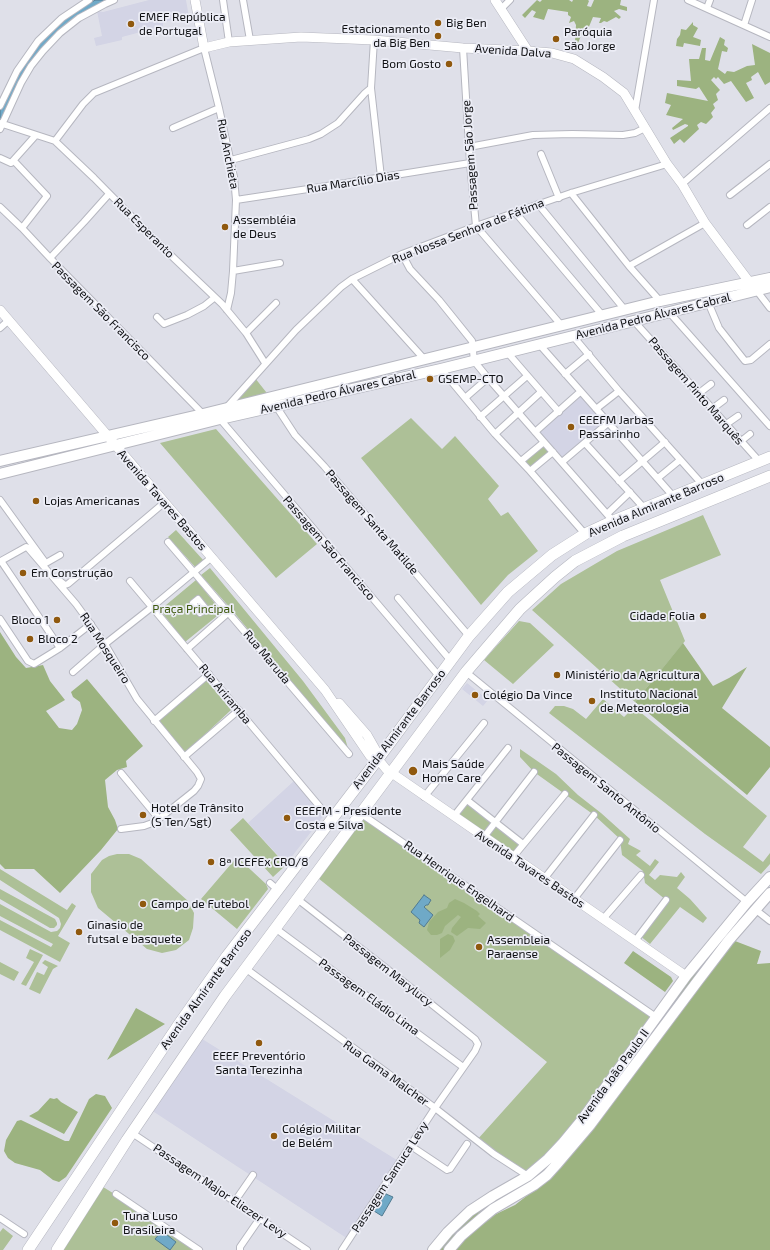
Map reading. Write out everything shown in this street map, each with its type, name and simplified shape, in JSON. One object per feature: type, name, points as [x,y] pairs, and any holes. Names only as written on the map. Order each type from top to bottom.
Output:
[{"type":"highway","name":"Avenida Almirante Barroso","points":[[28,1250],[181,1021],[274,887],[320,834],[378,759],[469,636],[508,592],[552,555],[610,517],[644,508],[770,457]]},
{"type":"highway","name":"Avenida Almirante Barroso","points":[[56,1250],[132,1133],[244,968],[466,672],[520,609],[554,577],[575,561],[624,536],[770,476]]},
{"type":"main road","name":"Rua Anchieta","points":[[195,0],[204,48]]},
{"type":"main road","points":[[495,0],[528,51]]},
{"type":"main road","name":"Avenida Dalva","points":[[204,48],[229,42],[300,37],[374,40],[463,48],[528,51],[552,53],[574,59],[603,77],[624,93],[667,164],[682,184],[706,223],[753,287]]},
{"type":"main road","name":"Avenida Pedro Álvares Cabral","points":[[0,474],[220,419],[441,369],[634,321],[708,302],[753,287],[770,278]]},
{"type":"main road","name":"Avenida Pedro Álvares Cabral","points":[[1,459],[203,414],[660,301],[753,287],[770,287]]},
{"type":"main road","name":"Avenida Tavares Bastos","points":[[0,310],[325,690],[370,756],[378,759],[391,773],[686,976]]},
{"type":"main road","points":[[763,901],[762,896],[770,880]]},
{"type":"main road","name":"Avenida João Paulo II","points":[[433,1250],[448,1232],[470,1211],[528,1176],[548,1159],[582,1120],[686,976],[747,902],[770,880]]},
{"type":"main road","name":"Avenida João Paulo II","points":[[449,1250],[461,1236],[493,1209],[534,1185],[547,1175],[590,1125],[729,940],[770,894]]},
{"type":"main road","points":[[729,940],[725,935],[735,922],[734,918]]},
{"type":"street","points":[[0,106],[17,71],[38,41],[62,18],[89,0]]},
{"type":"street","points":[[1,125],[21,83],[31,66],[43,51],[60,33],[79,18],[114,0]]},
{"type":"street","points":[[223,0],[229,42]]},
{"type":"street","points":[[243,0],[250,40]]},
{"type":"street","points":[[501,9],[510,0]]},
{"type":"street","points":[[635,111],[654,0]]},
{"type":"street","points":[[707,8],[710,0]]},
{"type":"street","points":[[744,25],[752,0]]},
{"type":"street","points":[[691,1],[770,37]]},
{"type":"street","points":[[374,40],[371,88],[381,177]]},
{"type":"street","points":[[55,141],[83,104],[94,94],[204,48]]},
{"type":"street","name":"Rua Anchieta","points":[[204,48],[234,177],[236,200],[233,272],[227,310]]},
{"type":"street","name":"Passagem São Jorge","points":[[463,48],[470,163],[476,226],[562,326]]},
{"type":"street","points":[[230,160],[321,134],[338,123],[371,88]]},
{"type":"street","points":[[173,128],[219,108]]},
{"type":"street","points":[[682,184],[770,108]]},
{"type":"street","name":"Rua Esperanto","points":[[1,125],[55,141],[227,310],[246,333],[265,363]]},
{"type":"street","points":[[469,147],[533,135],[623,135],[635,133],[645,128]]},
{"type":"street","points":[[0,158],[11,163],[36,135]]},
{"type":"street","points":[[541,154],[559,198]]},
{"type":"street","points":[[14,161],[47,196],[22,228]]},
{"type":"street","name":"Rua Marcílio Dias","points":[[236,200],[470,163]]},
{"type":"street","name":"Rua Nossa Senhora de Fátima","points":[[227,407],[296,330],[341,287],[352,279],[402,254],[476,226],[571,193],[667,164]]},
{"type":"street","points":[[730,195],[770,164]]},
{"type":"street","points":[[571,193],[629,266],[660,301]]},
{"type":"street","points":[[50,258],[109,194]]},
{"type":"street","points":[[538,204],[625,310]]},
{"type":"street","name":"Passagem São Francisco","points":[[0,207],[203,414]]},
{"type":"street","points":[[747,225],[770,208]]},
{"type":"street","points":[[515,212],[603,316]]},
{"type":"street","points":[[629,266],[706,223]]},
{"type":"street","points":[[402,254],[410,269],[435,295],[472,341],[474,347],[474,360],[488,378],[610,517],[630,492]]},
{"type":"street","points":[[233,272],[280,263]]},
{"type":"street","points":[[352,279],[425,360]]},
{"type":"street","name":"Avenida Dalva","points":[[753,287],[770,308]]},
{"type":"street","points":[[157,317],[164,324],[187,315],[204,306],[214,298]]},
{"type":"street","points":[[708,302],[719,328],[745,361],[751,360],[770,344]]},
{"type":"street","points":[[246,333],[276,303]]},
{"type":"street","points":[[669,312],[770,426]]},
{"type":"street","points":[[0,328],[9,320]]},
{"type":"street","name":"Passagem Pinto Marquês","points":[[634,321],[758,462]]},
{"type":"street","points":[[573,336],[619,391],[702,484]]},
{"type":"street","points":[[539,344],[673,496]]},
{"type":"street","points":[[507,352],[559,412]]},
{"type":"street","points":[[565,374],[589,354]]},
{"type":"street","points":[[441,369],[480,417],[585,534]]},
{"type":"street","points":[[480,417],[527,376]]},
{"type":"street","points":[[465,398],[488,378]]},
{"type":"street","points":[[698,394],[711,384]]},
{"type":"street","points":[[596,409],[619,391]]},
{"type":"street","points":[[495,434],[541,392]]},
{"type":"street","points":[[535,432],[580,392]]},
{"type":"street","points":[[712,409],[724,400]]},
{"type":"street","name":"Passagem Santa Matilde","points":[[276,406],[295,435],[324,466],[469,636]]},
{"type":"street","points":[[725,425],[738,416]]},
{"type":"street","name":"Passagem São Francisco","points":[[220,419],[439,676]]},
{"type":"street","points":[[562,462],[608,423]]},
{"type":"street","points":[[740,442],[750,434]]},
{"type":"street","points":[[521,462],[544,442]]},
{"type":"street","points":[[619,481],[665,442]]},
{"type":"street","points":[[585,443],[644,508]]},
{"type":"street","points":[[530,471],[553,452]]},
{"type":"street","points":[[658,478],[680,460]]},
{"type":"street","points":[[0,500],[46,563],[65,585],[165,502]]},
{"type":"street","name":"Rua Maruda","points":[[168,542],[350,754]]},
{"type":"street","name":"Rua Mosqueiro","points":[[60,648],[1,561],[26,547],[76,604],[105,644],[137,699],[200,776],[201,779],[194,791],[159,819],[151,824],[120,829]]},
{"type":"street","points":[[46,563],[60,554]]},
{"type":"street","points":[[73,672],[212,557]]},
{"type":"street","name":"Rua Ariramba","points":[[130,581],[320,807]]},
{"type":"street","points":[[398,598],[451,661]]},
{"type":"street","points":[[187,648],[229,612]]},
{"type":"street","points":[[0,619],[30,663],[34,664],[60,648],[91,624]]},
{"type":"street","name":"Passagem Santo Antônio","points":[[466,672],[747,902]]},
{"type":"street","points":[[154,720],[209,674]]},
{"type":"street","points":[[184,757],[239,710]]},
{"type":"street","points":[[424,796],[484,723]]},
{"type":"street","points":[[454,816],[508,748]]},
{"type":"street","points":[[484,837],[534,772]]},
{"type":"street","points":[[121,774],[159,819]]},
{"type":"street","points":[[513,857],[565,794]]},
{"type":"street","points":[[467,800],[523,844]]},
{"type":"street","name":"Rua Henrique Engelhard","points":[[360,813],[656,1017]]},
{"type":"street","points":[[544,879],[594,815]]},
{"type":"street","points":[[574,899],[620,840]]},
{"type":"street","points":[[604,919],[640,875]]},
{"type":"street","name":"Passagem Marylucy","points":[[296,898],[475,1039],[478,1044]]},
{"type":"street","points":[[635,941],[666,900]]},
{"type":"street","points":[[756,910],[770,921]]},
{"type":"street","name":"Passagem Eládio Lima","points":[[275,928],[463,1067]]},
{"type":"street","name":"Rua Gama Malcher","points":[[244,968],[435,1108],[494,1154],[528,1176]]},
{"type":"street","name":"Passagem Samuca Levy","points":[[342,1250],[435,1108],[475,1051],[478,1044]]},
{"type":"street","name":"Passagem Major Eliezer Levy","points":[[132,1133],[307,1250]]},
{"type":"street","points":[[411,1146],[447,1170],[450,1169],[467,1144]]},
{"type":"street","points":[[235,1201],[253,1176]]},
{"type":"street","points":[[116,1194],[199,1250]]},
{"type":"street","points":[[0,1218],[24,1234]]},
{"type":"street","points":[[240,1250],[240,1247],[260,1218]]},
{"type":"shaded area","name":"EMEF República de Portugal","points":[[149,0],[186,0],[189,17],[163,22],[163,26],[122,37],[122,40],[96,46],[94,38],[102,36],[97,11],[103,12]]},
{"type":"shaded area","name":"EEEFM Jarbas Passarinho","points":[[580,395],[605,422],[563,459],[538,432]]},
{"type":"shaded area","name":"Colégio Da Vince","points":[[467,683],[488,700],[483,706],[462,689]]},
{"type":"shaded area","name":"EEEFM - Presidente Costa e Silva","points":[[295,780],[325,814],[286,864],[248,823]]},
{"type":"shaded area","name":"Colégio Militar de Belém","points":[[199,1037],[400,1162],[348,1239],[151,1110]]},
{"type":"green space","points":[[537,0],[540,2],[542,0],[569,0],[572,2],[573,0],[588,0],[587,6],[591,7],[594,0],[621,0],[620,5],[627,7],[627,11],[619,9],[614,11],[621,17],[619,19],[616,17],[607,22],[604,21],[599,23],[601,18],[593,17],[588,29],[584,29],[578,43],[575,42],[576,25],[574,21],[569,23],[571,17],[568,15],[568,12],[548,9],[544,20],[533,17],[536,12],[532,10],[525,18],[522,15]]},
{"type":"green space","points":[[693,22],[693,25],[698,28],[693,37],[701,40],[700,46],[684,43],[683,47],[676,46],[681,29],[686,30]]},
{"type":"green space","points":[[720,37],[725,40],[724,45],[728,48],[727,52],[722,51],[718,69],[725,74],[727,71],[734,72],[747,66],[755,65],[752,44],[770,53],[770,82],[765,85],[758,72],[751,77],[752,80],[746,83],[754,98],[746,102],[731,81],[724,84],[718,77],[716,79],[714,77],[711,80],[720,90],[716,94],[718,100],[713,104],[715,108],[711,113],[713,117],[706,124],[701,122],[697,125],[699,129],[684,143],[680,139],[674,144],[670,138],[688,125],[685,124],[673,130],[672,128],[683,119],[666,115],[671,105],[665,103],[667,93],[708,101],[699,87],[696,89],[677,86],[677,80],[691,81],[689,59],[699,59],[702,48],[706,48],[705,60],[710,61]]},
{"type":"green space","points":[[255,378],[270,397],[227,407]]},
{"type":"green space","points":[[411,418],[442,449],[455,436],[499,486],[488,499],[501,516],[508,512],[538,551],[508,575],[481,605],[361,458]]},
{"type":"green space","points":[[216,429],[317,544],[276,578],[160,443]]},
{"type":"green space","points":[[544,445],[550,452],[531,467],[525,461]]},
{"type":"green space","points":[[703,515],[721,555],[660,580],[685,641],[635,702],[532,610],[561,584],[617,551]]},
{"type":"green space","points":[[176,530],[204,561],[196,568],[168,537]]},
{"type":"green space","points":[[210,568],[303,681],[345,738],[349,752],[232,610],[201,575]]},
{"type":"green space","name":"Praça Principal","points":[[196,580],[222,612],[185,642],[160,610]]},
{"type":"green space","points":[[519,621],[530,623],[554,645],[513,684],[484,660]]},
{"type":"green space","points":[[0,632],[16,657],[26,668],[43,665],[50,681],[65,700],[46,711],[59,728],[72,730],[77,724],[82,710],[80,702],[73,697],[71,692],[87,679],[143,746],[126,761],[127,767],[117,770],[105,780],[108,807],[118,829],[101,850],[60,893],[34,869],[5,869],[0,864]]},
{"type":"green space","points":[[683,643],[713,686],[747,667],[722,708],[770,747],[770,767],[747,795],[635,702]]},
{"type":"green space","points":[[206,680],[231,710],[184,754],[158,720]]},
{"type":"green space","points":[[603,699],[624,717],[634,707],[767,816],[743,847],[763,862],[770,853],[770,864],[761,874],[705,834],[549,713],[555,706],[564,706],[573,709],[586,719]]},
{"type":"green space","points":[[520,749],[556,774],[578,795],[630,839],[628,844],[641,851],[636,855],[650,866],[655,859],[659,862],[649,875],[655,880],[660,875],[677,877],[681,872],[685,877],[677,888],[690,899],[707,918],[703,923],[680,907],[650,944],[639,935],[666,900],[645,883],[643,871],[622,855],[620,839],[594,815],[534,772],[520,757]]},
{"type":"green space","points":[[468,803],[493,822],[483,834],[458,815]]},
{"type":"green space","name":"Assembleia Paraense","points":[[360,813],[652,1014],[579,1118],[526,1175],[477,1140],[547,1062],[313,874]]},
{"type":"green space","points":[[243,818],[286,865],[273,877],[230,830]]},
{"type":"green space","points":[[496,825],[520,845],[513,853],[488,835]]},
{"type":"green space","name":"Campo de Futebol","points":[[117,854],[129,854],[141,859],[188,901],[194,913],[193,928],[189,940],[176,950],[162,953],[147,949],[98,908],[91,892],[91,874],[102,860]]},
{"type":"green space","points":[[237,857],[266,884],[268,889],[237,929],[201,899]]},
{"type":"green space","points":[[0,869],[67,910],[72,903],[76,906],[58,936],[70,943],[60,962],[0,930],[0,920],[51,947],[53,944],[0,916],[0,904],[51,932],[57,931],[61,924],[59,918],[0,880]]},
{"type":"green space","points":[[0,889],[55,919],[57,925],[54,928],[50,928],[0,899]]},
{"type":"green space","points":[[455,899],[477,911],[480,914],[478,916],[486,923],[480,929],[468,928],[457,936],[451,932],[452,928],[461,917],[458,915],[445,926],[442,933],[431,935],[427,930],[429,922],[438,912],[447,908],[449,903]]},
{"type":"green space","points":[[448,934],[453,936],[455,941],[450,950],[440,958],[440,939]]},
{"type":"green space","points":[[725,935],[725,939],[630,1066],[546,1171],[525,1186],[488,1206],[444,1250],[437,1250],[451,1234],[480,1209],[525,1183]]},
{"type":"green space","points":[[735,941],[761,951],[757,964],[770,963],[770,1250],[455,1250],[474,1230],[494,1215],[515,1205],[533,1191],[566,1160]]},
{"type":"green space","points":[[30,949],[43,955],[26,986],[21,984],[34,962],[26,958]]},
{"type":"green space","points":[[633,951],[671,977],[673,981],[665,992],[624,963]]},
{"type":"green space","points":[[45,960],[58,966],[53,969],[40,994],[29,989],[37,972],[44,975],[48,967],[42,963]]},
{"type":"green space","points":[[0,962],[19,972],[14,981],[0,974]]},
{"type":"green space","points":[[136,1008],[165,1024],[107,1060]]},
{"type":"green space","points":[[96,1094],[105,1096],[112,1108],[66,1177],[59,1182],[53,1180],[40,1170],[15,1163],[8,1158],[4,1151],[6,1140],[17,1121],[21,1120],[65,1141],[69,1141],[89,1099]]},
{"type":"green space","points":[[50,1098],[57,1098],[78,1112],[64,1134],[29,1116],[38,1111]]},
{"type":"green space","name":"Tuna Luso Brasileira","points":[[100,1185],[116,1195],[198,1250],[56,1250]]},
{"type":"green space","points":[[3,1228],[13,1236],[3,1250],[0,1250],[0,1232]]},
{"type":"water","points":[[95,0],[107,0],[80,14],[61,29],[40,50],[20,78],[0,123],[0,111],[4,101],[18,73],[39,44],[65,19]]},
{"type":"water","points":[[424,895],[431,900],[428,905],[424,907],[433,915],[424,927],[419,923],[420,920],[411,912]]},
{"type":"water","points":[[386,1194],[393,1197],[382,1216],[374,1211]]},
{"type":"water","points":[[162,1231],[176,1242],[170,1250],[155,1239]]},
{"type":"place","name":"Big Ben","points":[[438,23]]},
{"type":"place","name":"EMEF República de Portugal","points":[[131,24]]},
{"type":"place","name":"Estacionamento da Big Ben","points":[[438,36]]},
{"type":"place","name":"Paróquia São Jorge","points":[[556,39]]},
{"type":"place","name":"Bom Gosto","points":[[449,64]]},
{"type":"place","name":"Assembléia de Deus","points":[[225,227]]},
{"type":"place","name":"GSEMP-CTO","points":[[430,379]]},
{"type":"place","name":"EEEFM Jarbas Passarinho","points":[[571,427]]},
{"type":"place","name":"Lojas Americanas","points":[[36,501]]},
{"type":"place","name":"Em Construção","points":[[23,573]]},
{"type":"place","name":"Cidade Folia","points":[[703,616]]},
{"type":"place","name":"Bloco 1","points":[[57,620]]},
{"type":"place","name":"Bloco 2","points":[[30,639]]},
{"type":"place","name":"Ministério da Agricultura","points":[[557,675]]},
{"type":"place","name":"Colégio Da Vince","points":[[475,695]]},
{"type":"place","name":"Instituto Nacional de Meteorologia","points":[[592,701]]},
{"type":"place","name":"Mais Saúde Home Care","points":[[413,771]]},
{"type":"place","name":"Hotel de Trânsito (S Ten/Sgt)","points":[[143,815]]},
{"type":"place","name":"EEEFM - Presidente Costa e Silva","points":[[287,818]]},
{"type":"place","name":"8ª ICEFEx CRO/8","points":[[211,862]]},
{"type":"place","name":"Campo de Futebol","points":[[143,904]]},
{"type":"place","name":"Ginasio de futsal e basquete","points":[[79,932]]},
{"type":"place","name":"Assembleia Paraense","points":[[479,947]]},
{"type":"place","name":"EEEF Preventório Santa Terezinha","points":[[259,1043]]},
{"type":"place","name":"Colégio Militar de Belém","points":[[274,1136]]},
{"type":"place","name":"Tuna Luso Brasileira","points":[[115,1223]]}]
